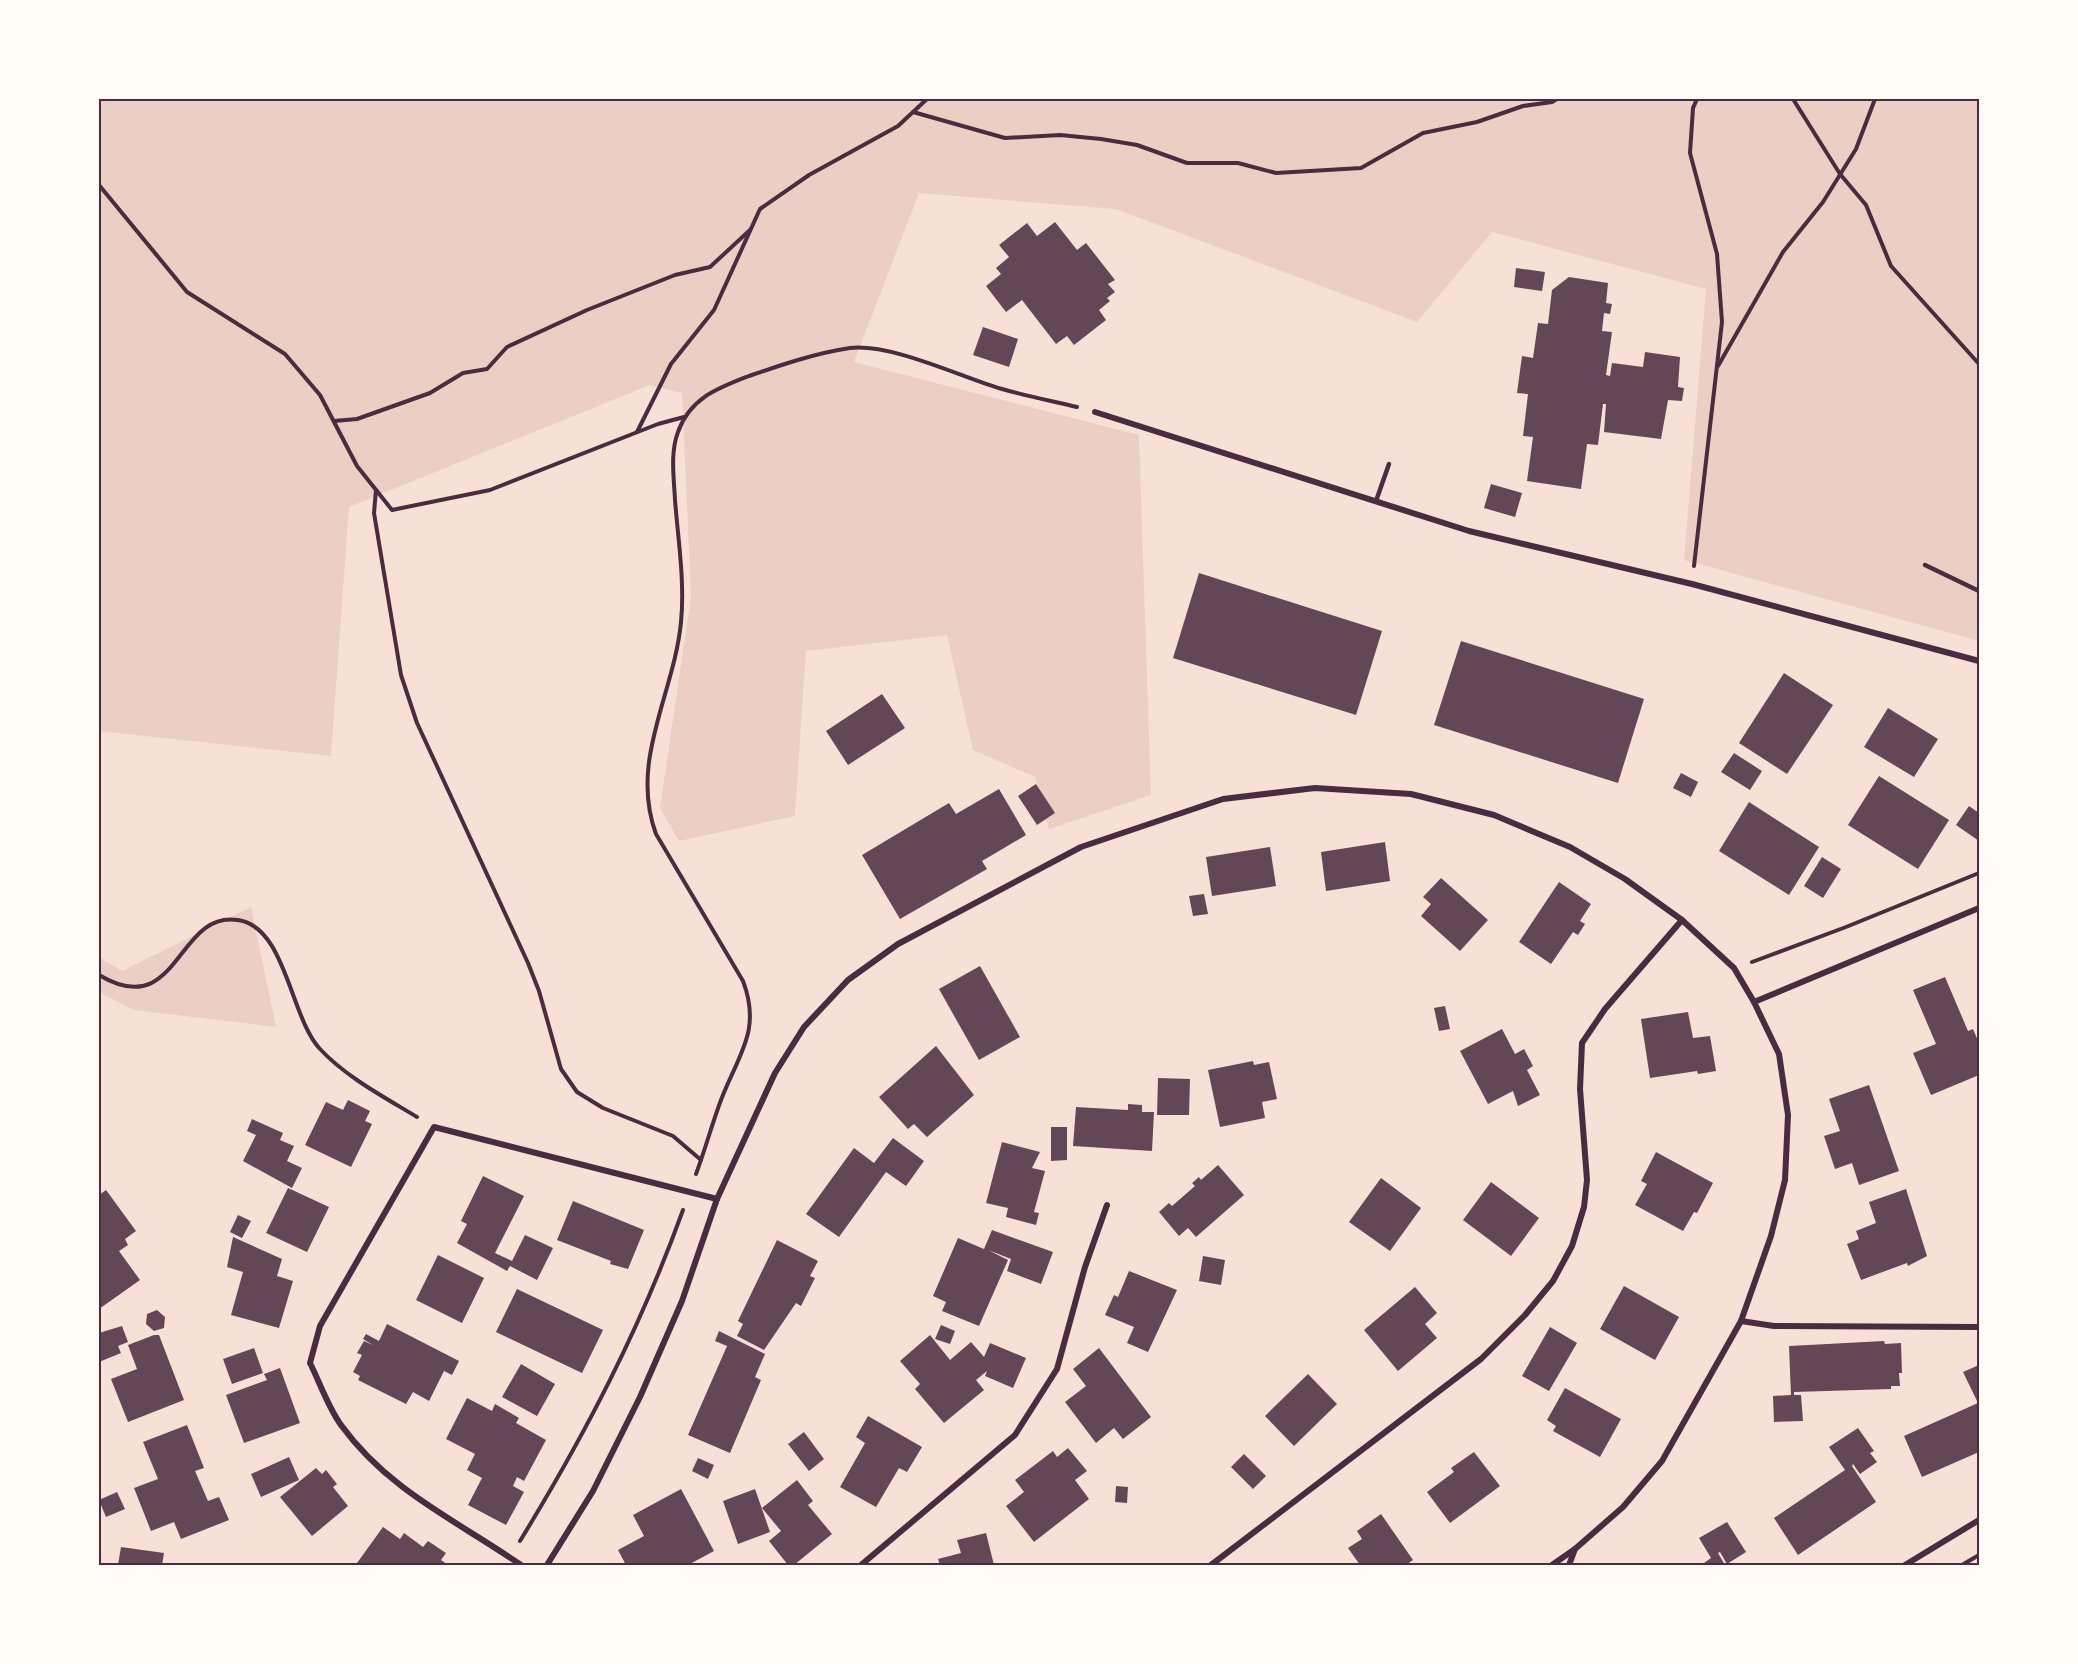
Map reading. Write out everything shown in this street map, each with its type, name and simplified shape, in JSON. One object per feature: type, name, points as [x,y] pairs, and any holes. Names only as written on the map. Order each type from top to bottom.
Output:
[{"type":"street","points":[[1095,412],[1469,531],[1692,584],[1979,662]]},
{"type":"street","points":[[548,1565],[593,1491],[640,1396],[682,1301],[717,1199],[775,1073],[804,1027],[848,980],[907,939],[1081,847],[1223,799],[1315,788],[1411,794],[1494,815],[1570,847],[1625,879],[1682,920],[1734,968],[1754,1002],[1779,1054],[1788,1115],[1785,1180],[1771,1236],[1741,1321],[1662,1461],[1623,1507],[1575,1549],[1552,1565]]},
{"type":"street","points":[[1754,1002],[1979,908]]},
{"type":"street","points":[[1211,1565],[1481,1359],[1525,1315],[1553,1281],[1572,1246],[1586,1189],[1580,1089],[1582,1043],[1605,1009],[1682,920]]},
{"type":"street","points":[[521,1565],[412,1497],[370,1461],[339,1423],[310,1364],[320,1326],[434,1127],[717,1199]]},
{"type":"street","points":[[861,1565],[1015,1435],[1057,1369],[1086,1267],[1107,1205]]},
{"type":"street","points":[[1741,1321],[1774,1326],[1979,1327]]},
{"type":"street","points":[[1905,1565],[1979,1520]]},
{"type":"street","points":[[1569,1565],[1575,1549]]},
{"type":"lane","points":[[1376,501],[1389,464]]},
{"type":"lane","points":[[1925,565],[1979,591]]},
{"type":"path","points":[[636,433],[671,364],[714,310],[760,209],[809,175],[898,126],[927,99]]},
{"type":"path","points":[[913,112],[1005,138],[1060,135],[1101,139],[1137,145],[1187,163],[1238,163],[1276,173],[1361,168],[1423,133],[1477,122],[1523,106],[1552,102],[1557,99]]},
{"type":"path","points":[[1692,584],[1722,322],[1717,254],[1690,153],[1693,108],[1697,99]]},
{"type":"path","points":[[1793,99],[1840,174],[1866,205],[1891,266],[1979,364]]},
{"type":"path","points":[[1716,369],[1783,252],[1823,202],[1856,149],[1875,99]]},
{"type":"path","points":[[99,185],[102,194],[187,291],[285,354],[320,394],[357,466],[392,510],[490,490],[636,433],[684,417]]},
{"type":"path","points":[[334,421],[357,419],[430,393],[463,374],[487,369],[507,347],[587,310],[675,275],[710,267],[750,230]]},
{"type":"path","points":[[510,1557],[576,1450],[613,1378],[651,1292],[690,1191],[722,1098],[749,1036],[752,1016],[744,981],[668,854],[649,813],[646,785],[649,755],[674,663],[681,622],[673,468],[677,434],[684,417],[709,391],[781,365],[851,348],[889,352],[1003,389],[1095,412]]},
{"type":"path","points":[[376,490],[374,513],[401,675],[417,723],[532,972],[561,1069],[577,1092],[603,1108],[674,1136],[701,1160]]},
{"type":"path","points":[[1734,968],[1846,927],[1979,873]]},
{"type":"path","points":[[99,975],[129,989],[146,987],[159,978],[209,926],[235,919],[248,922],[262,933],[276,951],[305,1031],[321,1050],[352,1075],[434,1127]]},
{"type":"path","points":[[1962,1565],[1979,1555]]},
{"type":"shaded area","points":[[99,99],[1979,99],[1979,641],[1684,560],[1706,289],[1492,232],[1417,322],[1116,209],[919,193],[854,362],[1139,435],[1151,795],[1049,829],[1035,777],[973,750],[947,635],[806,651],[795,816],[679,841],[660,808],[691,596],[682,393],[650,385],[349,507],[331,756],[99,731]]},
{"type":"shaded area","points":[[251,907],[276,1027],[134,1010],[99,992],[99,957],[122,971]]},
{"type":"building","points":[[1055,222],[1077,250],[1086,243],[1115,280],[1108,284],[1115,292],[1107,298],[1110,301],[1099,310],[1106,320],[1074,345],[1067,336],[1056,344],[1022,300],[1006,312],[986,286],[1001,274],[996,268],[1009,257],[999,245],[1027,223],[1037,236]]},
{"type":"building","points":[[1516,268],[1545,272],[1542,291],[1514,287]]},
{"type":"building","points":[[1569,277],[1608,283],[1606,303],[1612,304],[1610,314],[1604,313],[1602,331],[1612,332],[1606,375],[1610,376],[1612,363],[1643,367],[1645,352],[1680,357],[1678,387],[1684,388],[1682,401],[1668,400],[1661,439],[1604,432],[1606,404],[1603,404],[1598,445],[1587,444],[1581,489],[1527,481],[1533,437],[1523,436],[1528,394],[1517,393],[1522,356],[1533,358],[1538,323],[1548,324],[1552,290]]},
{"type":"building","points":[[983,327],[1018,339],[1009,367],[973,355]]},
{"type":"building","points":[[1491,484],[1522,493],[1515,517],[1484,508]]},
{"type":"building","points":[[1199,573],[1382,631],[1356,715],[1173,658]]},
{"type":"building","points":[[1461,641],[1644,699],[1618,783],[1434,725]]},
{"type":"building","points":[[1784,673],[1833,705],[1787,774],[1739,743]]},
{"type":"building","points":[[882,694],[905,728],[848,765],[826,731]]},
{"type":"building","points":[[1888,708],[1938,739],[1914,777],[1864,747]]},
{"type":"building","points":[[1734,753],[1762,771],[1750,790],[1721,772]]},
{"type":"building","points":[[1681,773],[1698,782],[1691,797],[1673,788]]},
{"type":"building","points":[[1879,776],[1949,820],[1918,869],[1848,825]]},
{"type":"building","points":[[1036,784],[1055,813],[1037,825],[1018,796]]},
{"type":"building","points":[[999,789],[1026,835],[982,861],[987,869],[900,919],[862,855],[949,803],[956,814]]},
{"type":"building","points":[[1749,802],[1819,847],[1789,895],[1719,851]]},
{"type":"building","points":[[1969,806],[1979,813],[1979,841],[1956,825]]},
{"type":"building","points":[[1385,842],[1390,881],[1326,891],[1321,852]]},
{"type":"building","points":[[1270,847],[1276,886],[1212,896],[1206,857]]},
{"type":"building","points":[[1822,857],[1841,869],[1823,898],[1804,886]]},
{"type":"building","points":[[1441,878],[1488,920],[1460,951],[1421,916],[1431,904],[1423,897]]},
{"type":"building","points":[[1559,882],[1591,904],[1580,921],[1585,924],[1578,935],[1573,932],[1551,964],[1519,942]]},
{"type":"building","points":[[1204,894],[1208,914],[1193,916],[1189,896]]},
{"type":"building","points":[[980,966],[1020,1037],[979,1060],[939,989]]},
{"type":"building","points":[[1945,977],[1968,1031],[1973,1029],[1979,1043],[1979,1075],[1931,1095],[1913,1053],[1936,1044],[1913,990]]},
{"type":"building","points":[[1445,1006],[1450,1029],[1439,1031],[1434,1008]]},
{"type":"building","points":[[1688,1012],[1693,1038],[1710,1036],[1716,1071],[1698,1074],[1697,1071],[1650,1078],[1641,1019]]},
{"type":"building","points":[[1502,1029],[1515,1054],[1524,1049],[1533,1066],[1527,1070],[1540,1095],[1518,1106],[1513,1091],[1488,1104],[1460,1051]]},
{"type":"building","points":[[936,1046],[974,1095],[927,1137],[914,1124],[908,1129],[879,1097]]},
{"type":"building","points":[[1253,1061],[1254,1065],[1269,1062],[1277,1099],[1262,1102],[1265,1118],[1220,1127],[1208,1070]]},
{"type":"building","points":[[1158,1078],[1190,1079],[1189,1115],[1157,1115]]},
{"type":"building","points":[[1869,1085],[1899,1171],[1859,1185],[1852,1163],[1835,1169],[1824,1136],[1840,1131],[1829,1099]]},
{"type":"building","points":[[348,1100],[370,1111],[365,1121],[372,1124],[351,1167],[305,1145],[326,1102],[343,1110]]},
{"type":"building","points":[[1128,1104],[1142,1105],[1142,1112],[1154,1112],[1152,1151],[1073,1146],[1076,1107],[1128,1110]]},
{"type":"building","points":[[252,1119],[283,1133],[280,1140],[294,1146],[287,1161],[302,1168],[292,1188],[243,1161],[256,1135],[247,1131]]},
{"type":"building","points":[[1051,1127],[1067,1127],[1067,1160],[1051,1161]]},
{"type":"building","points":[[893,1138],[924,1161],[906,1186],[886,1172],[839,1237],[806,1214],[854,1148],[874,1163]]},
{"type":"building","points":[[1002,1142],[1040,1152],[1032,1168],[1045,1171],[1034,1212],[1039,1213],[1036,1225],[1006,1217],[1008,1208],[986,1203]]},
{"type":"building","points":[[1656,1152],[1713,1183],[1697,1213],[1694,1212],[1683,1231],[1635,1205],[1647,1184],[1641,1181]]},
{"type":"building","points":[[1218,1165],[1244,1195],[1196,1237],[1188,1228],[1179,1236],[1159,1212],[1169,1203],[1172,1206],[1195,1186],[1192,1183],[1199,1177],[1201,1180]]},
{"type":"building","points":[[483,1176],[524,1196],[495,1253],[512,1261],[525,1235],[553,1248],[537,1280],[510,1266],[507,1271],[457,1243],[467,1224],[461,1221]]},
{"type":"building","points":[[1381,1178],[1421,1208],[1390,1251],[1349,1222]]},
{"type":"building","points":[[1491,1182],[1539,1218],[1511,1256],[1463,1220]]},
{"type":"building","points":[[288,1188],[329,1207],[307,1252],[266,1233]]},
{"type":"building","points":[[1906,1189],[1927,1256],[1908,1266],[1907,1263],[1861,1280],[1847,1244],[1859,1239],[1856,1231],[1876,1223],[1869,1202]]},
{"type":"building","points":[[106,1190],[136,1231],[125,1239],[128,1245],[119,1251],[140,1280],[99,1309],[99,1195]]},
{"type":"building","points":[[573,1201],[644,1230],[628,1269],[610,1264],[611,1261],[557,1240]]},
{"type":"building","points":[[238,1215],[251,1221],[242,1238],[230,1232]]},
{"type":"building","points":[[992,1230],[1053,1252],[1041,1284],[1007,1271],[1011,1259],[988,1250],[1008,1260],[979,1326],[942,1311],[946,1302],[933,1296],[958,1238],[984,1249]]},
{"type":"building","points":[[233,1237],[282,1259],[277,1276],[293,1281],[279,1328],[231,1315],[243,1272],[227,1267]]},
{"type":"building","points":[[777,1240],[818,1261],[810,1276],[815,1278],[801,1306],[796,1303],[764,1350],[737,1336],[743,1324],[738,1321]]},
{"type":"building","points":[[438,1255],[484,1278],[462,1323],[416,1300]]},
{"type":"building","points":[[1203,1256],[1225,1260],[1221,1285],[1199,1281]]},
{"type":"building","points":[[1129,1271],[1177,1290],[1148,1352],[1127,1343],[1134,1327],[1105,1315],[1114,1295],[1118,1297]]},
{"type":"building","points":[[1624,1286],[1679,1317],[1655,1360],[1600,1329]]},
{"type":"building","points":[[1415,1287],[1437,1313],[1425,1324],[1437,1338],[1398,1371],[1364,1330]]},
{"type":"building","points":[[517,1289],[603,1330],[582,1373],[496,1332]]},
{"type":"building","points":[[157,1310],[165,1317],[164,1328],[154,1331],[146,1324],[147,1314]]},
{"type":"building","points":[[387,1324],[459,1361],[452,1375],[444,1371],[429,1401],[413,1392],[406,1404],[358,1380],[360,1376],[353,1372],[362,1355],[357,1353],[364,1341],[373,1345],[363,1339],[366,1334],[379,1341]]},
{"type":"building","points":[[941,1325],[955,1331],[950,1344],[935,1339]]},
{"type":"building","points":[[122,1326],[128,1342],[118,1346],[121,1353],[99,1362],[99,1333]]},
{"type":"building","points":[[1550,1327],[1577,1343],[1549,1391],[1522,1376]]},
{"type":"building","points":[[719,1331],[765,1354],[755,1377],[761,1380],[730,1453],[688,1435],[727,1346],[715,1341]]},
{"type":"building","points":[[159,1335],[184,1400],[128,1422],[111,1379],[137,1369],[128,1345]]},
{"type":"building","points":[[930,1335],[950,1360],[971,1342],[984,1357],[990,1343],[1026,1358],[1013,1388],[985,1376],[987,1371],[976,1380],[984,1390],[944,1423],[915,1389],[920,1384],[900,1361]]},
{"type":"building","points":[[1884,1341],[1885,1344],[1901,1343],[1900,1386],[1891,1386],[1891,1389],[1794,1392],[1794,1395],[1801,1395],[1803,1421],[1774,1422],[1773,1396],[1791,1395],[1789,1346]]},
{"type":"building","points":[[254,1348],[263,1373],[232,1384],[223,1359]]},
{"type":"building","points":[[1099,1348],[1151,1417],[1123,1439],[1114,1428],[1096,1443],[1065,1402],[1086,1386],[1073,1369]]},
{"type":"building","points":[[521,1364],[555,1384],[537,1416],[502,1397]]},
{"type":"building","points":[[1979,1365],[1979,1452],[1922,1477],[1904,1436],[1978,1403],[1963,1372]]},
{"type":"building","points":[[280,1368],[300,1423],[244,1443],[226,1395],[267,1380],[264,1374]]},
{"type":"building","points":[[1308,1374],[1337,1404],[1294,1446],[1265,1416]]},
{"type":"building","points":[[1565,1388],[1621,1419],[1600,1457],[1553,1431],[1556,1426],[1547,1420]]},
{"type":"building","points":[[467,1398],[492,1411],[495,1404],[519,1418],[516,1423],[546,1440],[524,1481],[517,1477],[513,1486],[524,1492],[506,1525],[468,1505],[482,1478],[467,1470],[475,1454],[446,1439]]},
{"type":"building","points":[[868,1416],[922,1447],[907,1472],[899,1468],[876,1507],[840,1487],[865,1443],[856,1437]]},
{"type":"building","points":[[187,1425],[204,1468],[195,1471],[208,1501],[219,1497],[229,1520],[181,1539],[174,1522],[151,1531],[134,1488],[158,1479],[143,1442]]},
{"type":"building","points":[[1858,1428],[1874,1451],[1870,1453],[1877,1462],[1860,1474],[1853,1464],[1852,1466],[1876,1502],[1798,1555],[1774,1518],[1845,1470],[1829,1447]]},
{"type":"building","points":[[804,1432],[824,1459],[809,1471],[788,1444]]},
{"type":"building","points":[[1068,1448],[1087,1471],[1075,1480],[1089,1499],[1034,1542],[1006,1506],[1024,1492],[1015,1480],[1053,1451],[1057,1457]]},
{"type":"building","points":[[1474,1452],[1500,1486],[1450,1523],[1427,1492],[1454,1472],[1451,1468]]},
{"type":"building","points":[[1244,1454],[1266,1476],[1253,1489],[1231,1467]]},
{"type":"building","points":[[289,1457],[299,1480],[261,1497],[251,1474]]},
{"type":"building","points":[[698,1458],[714,1465],[708,1479],[692,1471]]},
{"type":"building","points":[[316,1468],[322,1474],[326,1470],[337,1484],[333,1487],[348,1506],[312,1536],[280,1497]]},
{"type":"building","points":[[797,1480],[813,1501],[808,1505],[832,1534],[794,1565],[788,1565],[769,1541],[781,1531],[762,1508]]},
{"type":"building","points":[[1116,1486],[1128,1487],[1127,1503],[1115,1502]]},
{"type":"building","points":[[681,1489],[714,1551],[688,1565],[626,1565],[618,1550],[644,1536],[633,1515]]},
{"type":"building","points":[[755,1489],[770,1532],[738,1544],[723,1501]]},
{"type":"building","points":[[117,1492],[125,1509],[106,1517],[99,1500]]},
{"type":"building","points":[[1381,1514],[1413,1560],[1406,1565],[1360,1565],[1348,1548],[1362,1539],[1357,1531]]},
{"type":"building","points":[[1727,1522],[1746,1552],[1727,1564],[1720,1552],[1718,1553],[1725,1565],[1701,1565],[1711,1558],[1699,1538]]},
{"type":"building","points":[[383,1527],[400,1539],[404,1533],[423,1547],[428,1541],[446,1553],[441,1560],[448,1565],[359,1565],[357,1563]]},
{"type":"building","points":[[986,1533],[994,1565],[940,1565],[938,1559],[961,1553],[957,1540]]},
{"type":"building","points":[[121,1547],[164,1553],[162,1565],[118,1565]]}]
